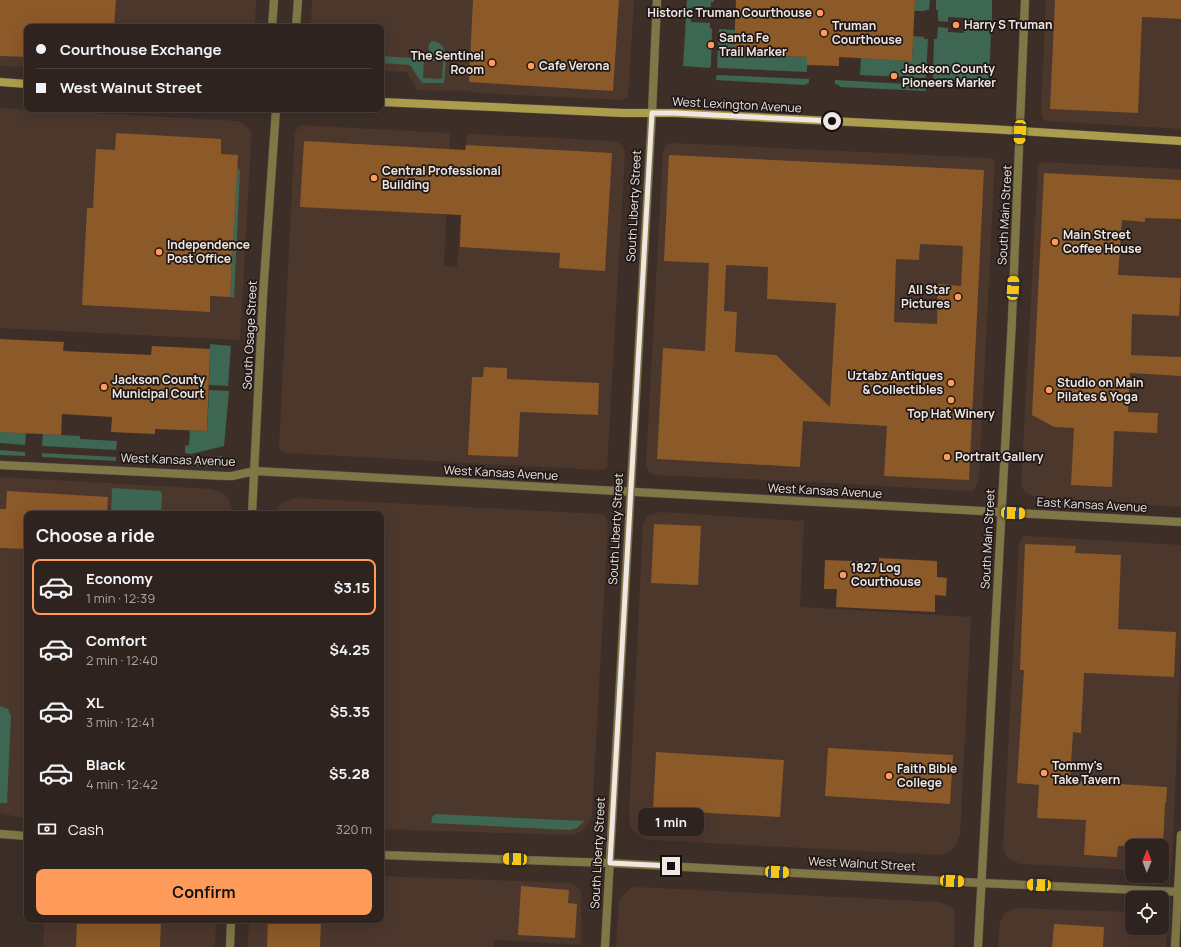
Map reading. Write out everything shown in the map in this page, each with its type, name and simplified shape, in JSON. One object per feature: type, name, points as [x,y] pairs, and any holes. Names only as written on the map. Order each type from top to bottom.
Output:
[{"type":"street","points":[[272,24],[274,0]]},
{"type":"street","points":[[296,24],[298,0]]},
{"type":"street","name":"South Liberty Street","points":[[605,947],[652,113],[657,0]]},
{"type":"street","name":"South Main Street","points":[[978,947],[1002,513],[1025,0]]},
{"type":"street","points":[[0,82],[24,84]]},
{"type":"street","name":"West Lexington Avenue","points":[[384,102],[615,113],[675,113],[989,129],[1181,141]]},
{"type":"street","name":"South Osage Street","points":[[252,511],[276,112]]},
{"type":"street","name":"West Kansas Avenue","points":[[0,465],[232,476],[255,471],[1002,513]]},
{"type":"street","name":"East Kansas Avenue","points":[[1002,513],[1181,522]]},
{"type":"street","points":[[2,832],[24,836]]},
{"type":"street","points":[[1175,947],[1180,892],[1181,835]]},
{"type":"street","name":"West Walnut Street","points":[[384,855],[610,863],[1180,892]]},
{"type":"street","points":[[230,947],[231,923]]},
{"type":"shaded area","points":[[0,0],[256,0],[255,24],[24,24],[24,67],[0,66]]},
{"type":"shaded area","points":[[312,0],[634,0],[628,96],[627,98],[621,100],[477,93],[468,91],[418,90],[407,72],[384,71],[384,24],[311,24]]},
{"type":"shaded area","points":[[1046,0],[1181,0],[1181,129],[1047,121],[1043,119],[1041,112]]},
{"type":"shaded area","points":[[0,108],[24,109],[24,112],[74,112],[239,121],[249,129],[251,133],[251,144],[240,340],[0,328]]},
{"type":"shaded area","points":[[302,125],[448,133],[450,135],[444,265],[457,267],[467,135],[614,141],[622,145],[625,153],[607,468],[599,470],[287,453],[283,452],[279,448],[295,132],[298,127]]},
{"type":"shaded area","points":[[671,143],[990,158],[995,160],[979,478],[976,487],[972,491],[655,475],[650,473],[646,463],[663,152],[666,145]]},
{"type":"shaded area","points":[[1042,162],[1181,169],[1181,507],[1036,497],[1026,493],[1021,486],[1038,167]]},
{"type":"shaded area","points":[[0,477],[212,489],[224,494],[230,501],[232,511],[24,511],[24,818],[0,813]]},
{"type":"shaded area","points":[[295,498],[598,514],[605,516],[608,525],[592,816],[582,831],[567,835],[384,829],[384,511],[277,511],[278,507],[283,502]]},
{"type":"shaded area","points":[[660,512],[804,521],[800,607],[971,617],[960,835],[956,845],[951,851],[940,855],[650,840],[643,838],[634,831],[630,826],[629,814],[643,524],[647,516]]},
{"type":"shaded area","points":[[1023,537],[1181,545],[1181,643],[1172,863],[1169,868],[1169,839],[1125,839],[1125,870],[1021,864],[1008,858],[1004,852],[1003,846],[1019,543]]},
{"type":"shaded area","points":[[384,876],[571,883],[581,890],[581,945],[495,940],[494,947],[248,947],[249,923],[384,923]]},
{"type":"shaded area","points":[[636,887],[940,902],[954,910],[954,947],[616,947],[620,898],[631,888]]},
{"type":"shaded area","points":[[1016,908],[1125,912],[1125,935],[1167,935],[1166,947],[998,947],[1000,922],[1005,913]]},
{"type":"shaded area","points":[[44,923],[216,923],[215,947],[43,947]]},
{"type":"green space","points":[[687,0],[714,0],[714,2],[711,2],[711,7],[692,7],[691,11],[686,9]]},
{"type":"green space","points":[[915,0],[930,0],[929,10],[914,11]]},
{"type":"green space","points":[[936,0],[992,0],[992,22],[964,23],[964,18],[948,17],[948,22],[938,21]]},
{"type":"green space","points":[[689,16],[691,17],[691,22],[710,23],[710,28],[712,29],[711,66],[709,68],[683,66],[686,18],[689,18]]},
{"type":"green space","points":[[938,27],[948,28],[948,32],[964,33],[964,28],[991,31],[989,81],[934,79],[934,39],[937,39]]},
{"type":"green space","points":[[719,29],[735,30],[734,54],[807,57],[807,72],[719,68],[717,67]]},
{"type":"green space","points":[[913,36],[928,39],[926,77],[860,75],[861,58],[912,61]]},
{"type":"green space","points":[[432,41],[438,42],[442,46],[446,58],[444,83],[422,83],[410,65],[384,63],[384,56],[428,59],[429,44]],"holes":[[[424,61],[443,61],[442,79],[423,78]]]},
{"type":"green space","points":[[716,76],[809,79],[809,83],[804,85],[716,80]]},
{"type":"green space","points":[[835,80],[924,85],[926,86],[926,91],[840,87],[839,85],[835,84]]},
{"type":"green space","points":[[237,167],[240,171],[234,298],[230,297]]},
{"type":"green space","points":[[210,344],[231,346],[228,386],[209,385]]},
{"type":"green space","points":[[209,390],[229,391],[224,446],[191,454],[185,453],[185,446],[189,445],[190,430],[207,431]]},
{"type":"green space","points":[[0,432],[26,433],[25,445],[0,443]]},
{"type":"green space","points":[[43,434],[80,436],[80,439],[117,441],[116,450],[42,446]]},
{"type":"green space","points":[[0,450],[25,452],[25,456],[0,455]]},
{"type":"green space","points":[[42,453],[116,457],[116,461],[42,457]]},
{"type":"green space","points":[[222,456],[221,467],[147,463],[147,458],[193,461]]},
{"type":"green space","points":[[112,488],[160,491],[162,494],[161,511],[111,511]]},
{"type":"green space","points":[[0,706],[8,709],[11,716],[7,803],[0,803]]},
{"type":"green space","points":[[436,814],[584,821],[577,828],[570,830],[431,823],[432,817]]},
{"type":"building","points":[[0,0],[116,0],[114,24],[24,24],[24,57],[0,56]]},
{"type":"building","points":[[473,0],[619,0],[613,91],[469,82]]},
{"type":"building","name":"Truman Courthouse","points":[[736,0],[915,0],[912,61],[839,57],[839,66],[807,65],[807,57],[734,54]]},
{"type":"building","points":[[1055,0],[1181,0],[1181,19],[1142,17],[1138,113],[1050,109]]},
{"type":"building","name":"Independence Post Office","points":[[116,133],[221,139],[221,154],[238,155],[230,297],[210,296],[210,312],[82,305],[87,208],[93,208],[96,149],[115,150]]},
{"type":"building","points":[[304,141],[465,150],[466,145],[612,153],[605,271],[559,268],[560,253],[460,247],[461,215],[300,207]]},
{"type":"building","points":[[669,155],[984,170],[969,480],[884,476],[887,426],[803,421],[800,467],[657,459],[663,348],[705,351],[709,263],[664,261]],"holes":[[[920,244],[963,246],[961,286],[938,284],[937,324],[894,322],[896,259],[919,260]],[[726,265],[768,267],[767,299],[836,303],[830,407],[776,355],[735,352],[737,312],[724,311]]]},
{"type":"building","points":[[1044,173],[1181,180],[1181,219],[1145,218],[1145,222],[1122,220],[1118,275],[1181,278],[1179,316],[1132,314],[1131,355],[1181,357],[1181,376],[1130,373],[1128,412],[1158,413],[1157,433],[1114,431],[1112,487],[1071,485],[1074,428],[1054,427],[1032,415]]},
{"type":"building","name":"Jackson County Municipal Court","points":[[0,339],[64,342],[63,351],[151,355],[152,346],[210,349],[207,431],[155,429],[155,434],[111,432],[112,417],[62,414],[61,435],[0,432]]},
{"type":"building","points":[[484,367],[507,368],[507,379],[599,383],[598,415],[520,412],[518,457],[468,455],[472,377],[483,377]]},
{"type":"building","points":[[7,491],[108,497],[107,511],[24,511],[24,549],[0,548],[0,509],[6,509]]},
{"type":"building","points":[[654,524],[701,526],[698,585],[651,583]]},
{"type":"building","points":[[1025,544],[1076,546],[1075,553],[1121,555],[1118,629],[1176,632],[1174,677],[1084,673],[1081,733],[1073,732],[1070,781],[1167,787],[1163,839],[1125,839],[1125,846],[1118,846],[1117,857],[1084,855],[1086,820],[1037,818],[1039,785],[1017,783],[1024,670],[1020,670]]},
{"type":"building","points":[[879,558],[937,561],[937,577],[947,578],[946,596],[935,595],[935,612],[836,607],[837,589],[824,589],[825,560],[879,562]]},
{"type":"building","name":"Faith Bible College","points":[[828,748],[953,755],[950,804],[825,796]]},
{"type":"building","points":[[656,752],[784,760],[780,817],[653,810]]},
{"type":"building","points":[[521,886],[569,890],[568,903],[577,904],[575,938],[518,935]]},
{"type":"building","points":[[77,923],[161,923],[160,947],[76,947]]},
{"type":"building","points":[[268,923],[321,923],[320,947],[267,947]]},
{"type":"building","points":[[1054,924],[1104,927],[1103,947],[1052,947]]},
{"type":"place","name":"Historic Truman Courthouse","points":[[820,13]]},
{"type":"place","name":"Harry S Truman","points":[[956,25]]},
{"type":"place","name":"Truman Courthouse","points":[[824,33]]},
{"type":"place","name":"Santa Fe Trail Marker","points":[[711,45]]},
{"type":"place","name":"The Sentinel Room","points":[[492,63]]},
{"type":"place","name":"Cafe Verona","points":[[531,66]]},
{"type":"place","name":"Jackson County Pioneers Marker","points":[[894,76]]},
{"type":"place","name":"Central Professional Building","points":[[374,178]]},
{"type":"place","name":"Main Street Coffee House","points":[[1055,242]]},
{"type":"place","name":"Independence Post Office","points":[[159,252]]},
{"type":"place","name":"All Star Pictures","points":[[958,297]]},
{"type":"place","name":"Uztabz Antiques & Collectibles","points":[[951,383]]},
{"type":"place","name":"Jackson County Municipal Court","points":[[104,387]]},
{"type":"place","name":"Studio on Main Pilates & Yoga","points":[[1049,390]]},
{"type":"place","name":"Top Hat Winery","points":[[951,400]]},
{"type":"place","name":"Portrait Gallery","points":[[947,457]]},
{"type":"place","name":"1827 Log Courthouse","points":[[843,575]]},
{"type":"place","name":"Tommy's Take Tavern","points":[[1044,773]]},
{"type":"place","name":"Faith Bible College","points":[[889,776]]},
{"type":"route","points":[[671,866],[610,863],[652,113],[832,121]]}]
